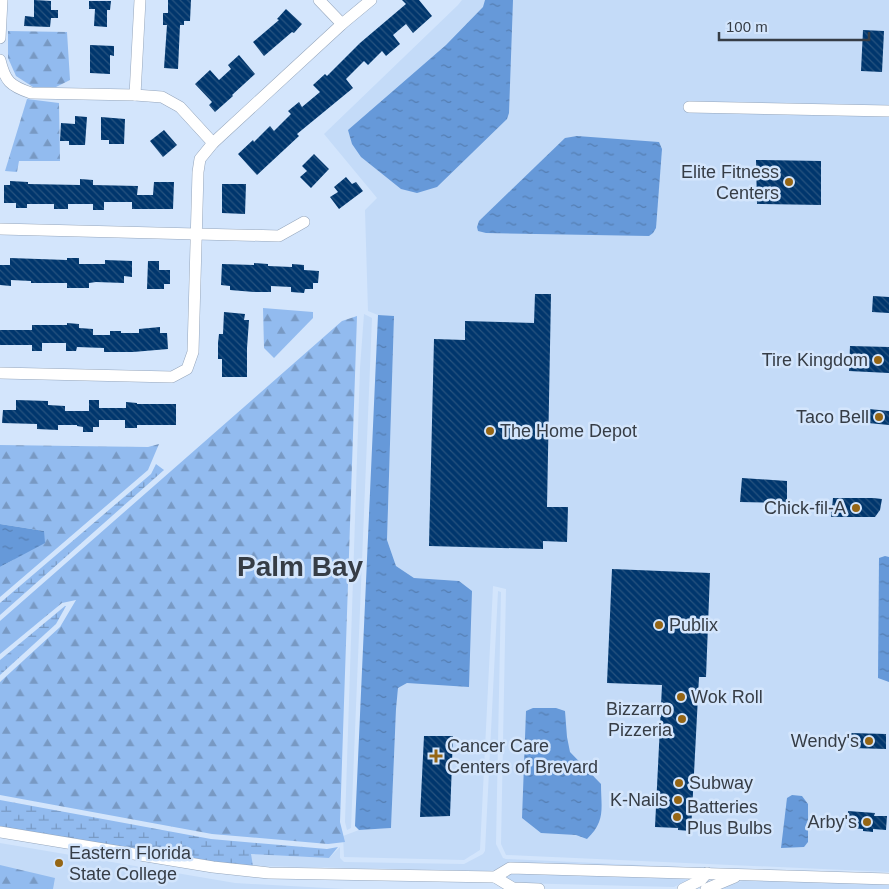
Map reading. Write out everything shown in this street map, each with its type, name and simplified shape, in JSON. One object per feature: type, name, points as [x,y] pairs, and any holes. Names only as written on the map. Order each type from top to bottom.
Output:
[{"type":"street","points":[[0,38],[2,0]]},
{"type":"street","points":[[135,95],[140,0]]},
{"type":"street","points":[[319,0],[342,24]]},
{"type":"street","points":[[0,373],[172,377],[187,369],[193,352],[198,172],[200,159],[213,143],[342,24],[371,0]]},
{"type":"street","points":[[0,60],[8,82],[17,88],[31,93],[162,97],[180,107],[213,143]]},
{"type":"street","points":[[689,107],[889,112]]},
{"type":"street","points":[[0,229],[279,236],[304,222]]},
{"type":"street","points":[[0,832],[213,868],[260,872],[494,877],[513,888],[539,889]]},
{"type":"street","points":[[494,877],[510,868],[889,879]]},
{"type":"street","points":[[683,889],[701,880],[706,873]]},
{"type":"street","points":[[706,889],[744,874]]},
{"type":"street","points":[[494,877],[494,889]]},
{"type":"shaded area","points":[[462,0],[889,0],[889,872],[506,855],[501,844],[506,589],[493,586],[480,850],[464,860],[344,857],[343,836],[359,830],[391,828],[398,688],[407,683],[459,581],[414,578],[396,566],[387,540],[394,317],[378,315],[368,311],[365,210],[377,198],[324,134]]},
{"type":"shaded area","points":[[364,314],[372,318],[351,828],[347,830],[345,822],[360,368]]},
{"type":"shaded area","points":[[498,591],[501,592],[496,844],[503,858],[704,868],[507,864],[489,871],[253,866],[250,854],[329,858],[340,847],[340,858],[344,862],[464,864],[483,854],[485,851]]},
{"type":"shaded area","name":"Eastern Florida State College","points":[[0,843],[235,883],[345,889],[0,889]]},
{"type":"shaded area","points":[[512,873],[693,878],[674,887],[515,883],[505,877]]},
{"type":"shaded area","points":[[745,880],[889,884],[889,889],[719,889]]},
{"type":"green space","points":[[8,31],[67,32],[70,80],[56,87],[33,87],[16,76],[8,58]]},
{"type":"green space","points":[[27,99],[59,103],[60,161],[19,161],[17,172],[5,171]]},
{"type":"green space","points":[[263,308],[313,312],[313,318],[274,358],[264,348]]},
{"type":"green space","points":[[357,316],[340,822],[345,842],[328,844],[212,834],[0,795],[0,682],[60,627],[76,600],[62,603],[0,654],[0,621],[342,321]]},
{"type":"green space","points":[[159,444],[148,470],[0,597],[0,567],[13,560],[44,531],[0,524],[0,445],[148,447]]},
{"type":"green space","points":[[156,464],[164,470],[0,615],[0,603],[151,474]]},
{"type":"green space","points":[[65,606],[56,624],[0,675],[0,660]]},
{"type":"green space","points":[[0,800],[211,839],[327,849],[338,847],[329,858],[251,854],[253,866],[214,862],[0,827]]},
{"type":"green space","points":[[0,865],[55,878],[53,889],[0,889]]},
{"type":"water","points":[[485,0],[513,0],[509,113],[507,119],[437,187],[417,193],[401,189],[361,157],[352,144],[348,130],[446,45],[483,7]]},
{"type":"water","points":[[577,136],[659,142],[662,149],[656,228],[653,233],[649,236],[486,233],[478,231],[479,221],[565,138]]},
{"type":"water","points":[[378,315],[394,316],[387,540],[396,566],[414,578],[459,581],[472,591],[469,687],[407,683],[398,688],[391,828],[359,830],[355,826]]},
{"type":"water","points":[[0,524],[44,531],[45,543],[0,567]]},
{"type":"water","points":[[889,557],[889,682],[878,678],[879,558]]},
{"type":"water","points":[[533,708],[556,708],[565,711],[570,752],[601,784],[602,807],[600,820],[587,839],[576,835],[541,833],[522,818],[526,711]]},
{"type":"water","points":[[792,795],[802,796],[808,804],[808,842],[804,847],[781,848],[787,798]]},
{"type":"building","points":[[34,0],[51,1],[51,10],[58,10],[58,18],[51,18],[50,27],[24,26],[25,16],[34,17]]},
{"type":"building","points":[[168,0],[191,0],[190,21],[184,21],[184,25],[180,25],[178,69],[164,68],[167,25],[163,25],[163,13],[168,13]]},
{"type":"building","points":[[402,0],[419,0],[432,16],[413,33],[406,24],[393,35],[400,44],[386,56],[382,51],[368,65],[364,61],[346,79],[353,88],[297,134],[299,136],[257,175],[238,154],[253,140],[254,142],[270,126],[274,131],[291,114],[288,111],[299,102],[302,107],[320,92],[313,85],[325,74],[327,76],[360,43],[406,4]]},
{"type":"building","points":[[89,1],[111,1],[110,10],[107,10],[107,27],[94,26],[95,9],[89,9]]},
{"type":"building","points":[[286,9],[302,24],[294,33],[292,32],[264,56],[253,42],[279,20],[277,19]]},
{"type":"building","points":[[863,30],[884,31],[882,72],[861,71]]},
{"type":"building","points":[[90,45],[114,46],[114,56],[110,55],[110,74],[90,73]]},
{"type":"building","points":[[239,55],[255,74],[215,112],[209,105],[212,102],[195,84],[210,70],[219,80],[231,69],[228,65]]},
{"type":"building","points":[[75,116],[87,117],[85,145],[69,145],[69,141],[60,141],[61,123],[75,124]]},
{"type":"building","points":[[101,117],[125,119],[124,144],[109,144],[109,140],[101,140]]},
{"type":"building","points":[[164,130],[177,145],[163,157],[150,141]]},
{"type":"building","points":[[314,154],[329,169],[311,188],[300,177],[307,171],[302,166]]},
{"type":"building","name":"Elite Fitness Centers","points":[[756,160],[821,161],[821,205],[757,204]]},
{"type":"building","points":[[346,177],[352,184],[356,182],[363,191],[339,209],[330,197],[338,192],[334,187]]},
{"type":"building","points":[[80,179],[93,180],[93,185],[138,186],[137,195],[153,195],[154,182],[174,182],[173,209],[132,209],[132,202],[104,202],[104,210],[93,210],[93,204],[68,204],[68,209],[54,209],[54,204],[27,204],[27,208],[16,208],[16,203],[4,203],[4,185],[10,185],[10,181],[28,182],[28,184],[80,185]]},
{"type":"building","points":[[222,184],[246,184],[245,214],[222,213]]},
{"type":"building","points":[[10,258],[67,260],[67,258],[79,258],[79,264],[105,264],[105,260],[132,261],[132,277],[124,276],[124,283],[89,283],[89,288],[67,288],[67,283],[31,283],[31,281],[11,280],[11,286],[0,285],[0,265],[10,265]]},
{"type":"building","points":[[148,261],[159,261],[159,270],[170,270],[170,284],[164,284],[164,289],[147,289]]},
{"type":"building","points":[[254,263],[268,264],[268,266],[292,267],[292,264],[304,265],[304,270],[319,271],[318,283],[313,283],[313,289],[305,289],[304,293],[291,292],[291,287],[271,286],[271,292],[254,292],[230,290],[230,286],[221,285],[222,264],[254,265]]},
{"type":"building","name":"The Home Depot","points":[[535,294],[551,294],[547,507],[568,507],[567,542],[543,541],[543,549],[429,546],[434,339],[465,340],[465,321],[534,323]]},
{"type":"building","points":[[873,296],[889,297],[889,313],[872,312]]},
{"type":"building","points":[[224,312],[245,314],[244,320],[249,320],[247,377],[222,377],[222,359],[218,359],[218,343],[219,334],[223,334]]},
{"type":"building","points":[[67,323],[79,324],[79,328],[93,329],[93,335],[110,335],[110,331],[139,333],[139,329],[160,327],[160,333],[167,333],[168,349],[104,352],[104,348],[77,347],[76,351],[66,351],[66,343],[42,343],[42,351],[32,351],[32,345],[0,345],[0,330],[32,330],[32,325],[67,325]]},
{"type":"building","points":[[850,346],[889,347],[889,373],[849,371]]},
{"type":"building","points":[[16,400],[48,401],[48,405],[65,406],[65,411],[89,411],[89,400],[99,400],[99,408],[126,408],[126,402],[137,404],[176,404],[176,425],[137,425],[137,428],[125,428],[125,420],[99,420],[99,427],[93,427],[93,432],[83,432],[83,427],[77,425],[58,425],[58,430],[37,429],[37,424],[2,423],[3,410],[16,410]]},
{"type":"building","name":"Taco Bell","points":[[869,409],[889,411],[889,425],[868,423]]},
{"type":"building","points":[[742,478],[787,481],[787,503],[740,502]]},
{"type":"building","name":"Chick-fil-A","points":[[833,498],[882,499],[880,510],[875,517],[831,517]]},
{"type":"building","name":"Publix","points":[[612,569],[710,573],[706,677],[699,677],[691,831],[678,830],[678,828],[655,827],[662,685],[607,683]]},
{"type":"building","name":"Wendy's","points":[[851,733],[886,734],[886,749],[851,748]]},
{"type":"building","points":[[424,736],[453,736],[450,816],[420,817]]},
{"type":"building","name":"Arby's","points":[[848,811],[875,813],[874,816],[887,816],[886,830],[873,829],[873,832],[847,828]]},
{"type":"place","name":"Elite Fitness Centers","points":[[789,182]]},
{"type":"place","name":"Tire Kingdom","points":[[878,360]]},
{"type":"place","name":"Taco Bell","points":[[879,417]]},
{"type":"place","name":"The Home Depot","points":[[490,431]]},
{"type":"place","name":"Chick-fil-A","points":[[856,508]]},
{"type":"place","name":"Publix","points":[[659,625]]},
{"type":"place","name":"Wok Roll","points":[[681,697]]},
{"type":"place","name":"Bizzarro Pizzeria","points":[[682,719]]},
{"type":"place","name":"Wendy's","points":[[869,741]]},
{"type":"place","name":"Cancer Care Centers of Brevard","points":[[436,756]]},
{"type":"place","name":"Subway","points":[[679,783]]},
{"type":"place","name":"K-Nails","points":[[678,800]]},
{"type":"place","name":"Batteries Plus Bulbs","points":[[677,817]]},
{"type":"place","name":"Arby's","points":[[867,822]]},
{"type":"place","name":"Eastern Florida State College","points":[[59,863]]},
{"type":"district","name":"Palm Bay","points":[[300,566]]}]
